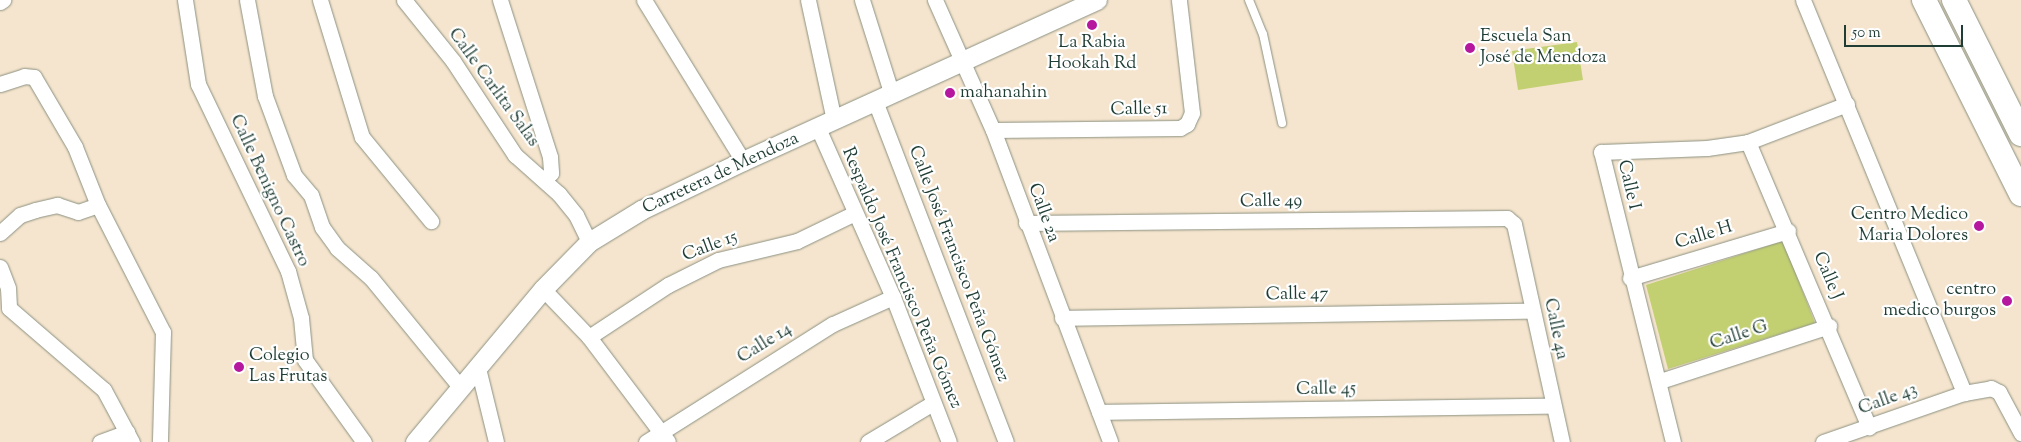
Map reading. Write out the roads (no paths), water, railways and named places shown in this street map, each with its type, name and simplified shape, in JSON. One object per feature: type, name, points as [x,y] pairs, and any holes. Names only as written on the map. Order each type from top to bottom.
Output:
[{"type":"main road","points":[[1924,0],[2021,194]]},
{"type":"main road","points":[[1954,0],[2019,125]]},
{"type":"street","name":"Calle Benigno Castro","points":[[185,0],[198,84],[288,271],[301,318],[305,360],[364,442]]},
{"type":"street","points":[[248,0],[265,96],[294,175],[311,195],[322,227],[337,248],[370,278],[461,388]]},
{"type":"street","points":[[320,0],[362,137],[431,222]]},
{"type":"street","name":"Calle Carlita Salas","points":[[404,0],[453,60],[515,155],[544,180],[576,215],[589,242]]},
{"type":"street","points":[[500,0],[550,158],[551,172],[544,180]]},
{"type":"street","points":[[644,0],[743,161]]},
{"type":"street","name":"Respaldo José Francisco Peña Gómez","points":[[808,0],[826,124],[854,214],[893,297],[949,442]]},
{"type":"street","name":"Calle José Francisco Peña Gómez","points":[[862,0],[883,96],[1006,442]]},
{"type":"street","name":"Calle 2a","points":[[935,0],[993,130],[1026,223],[1110,442]]},
{"type":"street","name":"Carretera de Mendoza","points":[[415,442],[543,289],[589,242],[641,210],[743,161],[1096,0]]},
{"type":"street","name":"Calle 51","points":[[993,130],[1180,128],[1187,124],[1192,113],[1179,0]]},
{"type":"street","points":[[1803,0],[1964,393]]},
{"type":"street","points":[[0,84],[24,76],[34,77],[75,147],[98,205],[163,332],[160,442]]},
{"type":"street","name":"Calle I","points":[[1673,442],[1660,381],[1630,278],[1601,152],[1707,148],[1748,142],[1846,104]]},
{"type":"street","name":"Calle J","points":[[1748,142],[1829,326],[1869,427]]},
{"type":"street","points":[[0,233],[20,215],[35,210],[57,206],[78,212],[98,205]]},
{"type":"street","name":"Calle 15","points":[[590,337],[668,285],[718,260],[796,241],[854,214]]},
{"type":"street","name":"Calle 49","points":[[1026,223],[1507,218],[1514,224]]},
{"type":"street","name":"Calle 4a","points":[[1514,224],[1562,442]]},
{"type":"street","name":"Calle H","points":[[1630,278],[1788,231]]},
{"type":"street","points":[[0,267],[8,288],[5,306],[104,390],[130,437],[100,442]]},
{"type":"street","points":[[543,289],[590,337],[640,408],[665,436]]},
{"type":"street","name":"Calle 14","points":[[646,442],[665,436],[833,324],[893,297]]},
{"type":"street","name":"Calle 47","points":[[1062,318],[1532,311]]},
{"type":"street","name":"Calle G","points":[[1660,381],[1829,326]]},
{"type":"street","points":[[478,368],[496,442]]},
{"type":"street","name":"Calle 43","points":[[1823,442],[1964,393],[1996,388],[2021,433]]},
{"type":"street","points":[[868,442],[933,403]]},
{"type":"street","name":"Calle 45","points":[[1099,412],[1553,406]]},
{"type":"lane","points":[[1249,0],[1263,34],[1282,123]]},
{"type":"place","name":"La Rabia Hookah Rd","points":[[1092,25]]},
{"type":"place","name":"Escuela San José de Mendoza","points":[[1470,48]]},
{"type":"place","name":"mahanahin","points":[[950,93]]},
{"type":"place","name":"Centro Medico Maria Dolores","points":[[1979,226]]},
{"type":"place","name":"centro medico burgos","points":[[2007,301]]},
{"type":"place","name":"Colegio Las Frutas","points":[[239,367]]}]
